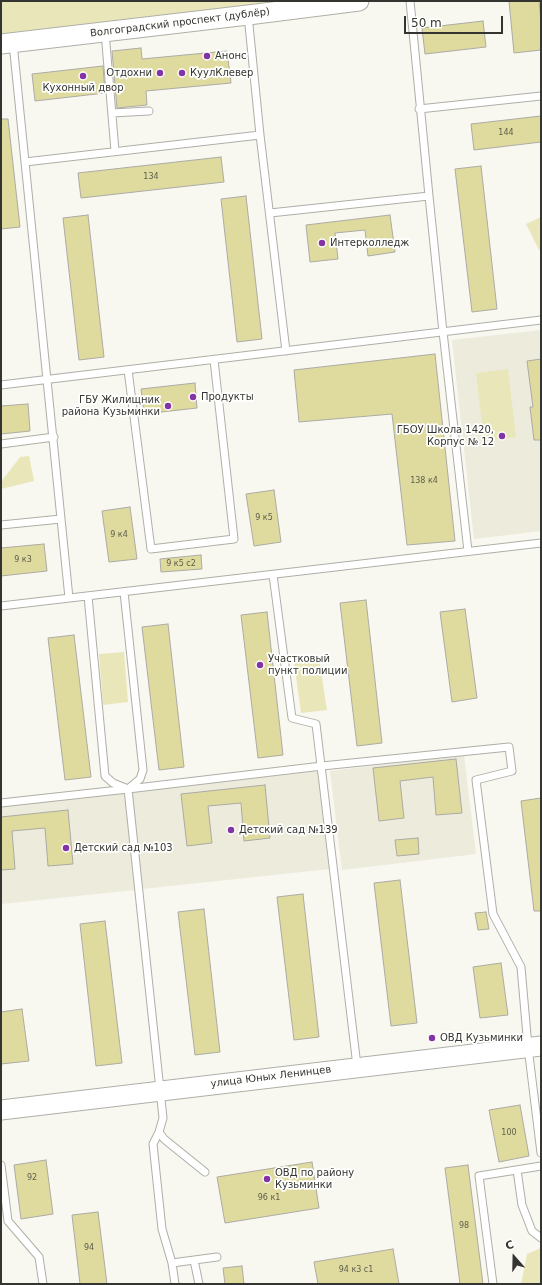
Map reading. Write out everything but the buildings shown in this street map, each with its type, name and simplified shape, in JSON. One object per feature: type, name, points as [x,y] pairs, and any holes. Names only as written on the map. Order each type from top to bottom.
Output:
[{"type":"main road","name":"Волгоградский проспект (дублёр)","points":[[7,43],[358,1]]},
{"type":"main road","name":"улица Юных Ленинцев","points":[[1,1110],[535,1046]]},
{"type":"lane","points":[[410,1],[419,110],[468,551]]},
{"type":"lane","points":[[248,15],[260,135],[286,351]]},
{"type":"lane","points":[[105,32],[115,151]]},
{"type":"lane","points":[[7,43],[25,162],[69,598]]},
{"type":"lane","points":[[419,110],[541,96]]},
{"type":"lane","points":[[112,113],[150,111]]},
{"type":"lane","points":[[25,162],[260,135]]},
{"type":"lane","points":[[270,213],[429,196]]},
{"type":"lane","points":[[1,385],[541,320]]},
{"type":"lane","points":[[128,370],[151,549],[234,539],[214,360]]},
{"type":"lane","points":[[1,444],[54,438]]},
{"type":"lane","points":[[1,525],[62,519]]},
{"type":"lane","points":[[1,606],[541,543]]},
{"type":"lane","points":[[273,575],[292,718],[316,724],[357,1067]]},
{"type":"lane","points":[[124,592],[143,770],[140,779],[128,789]]},
{"type":"lane","points":[[88,596],[105,776],[113,783],[128,789]]},
{"type":"lane","points":[[1,803],[322,766],[509,747],[512,771],[476,780],[493,914],[521,967],[535,1046],[541,1149]]},
{"type":"lane","points":[[128,789],[163,1118],[159,1132],[153,1144],[162,1229],[172,1264],[175,1284]]},
{"type":"lane","points":[[159,1132],[164,1139],[205,1172]]},
{"type":"lane","points":[[1,1165],[3,1196],[8,1221],[39,1256],[43,1284]]},
{"type":"lane","points":[[493,1284],[479,1176],[541,1166]]},
{"type":"lane","points":[[517,1170],[522,1204],[532,1231],[541,1238]]},
{"type":"lane","points":[[172,1264],[217,1257]]},
{"type":"lane","points":[[194,1260],[199,1284]]},
{"type":"shaded area","points":[[1,1],[297,1],[1,37]]},
{"type":"shaded area","points":[[541,217],[541,249],[539,250],[526,224]]},
{"type":"shaded area","name":"ГБОУ Школа 1420, Корпус № 12","points":[[541,330],[541,531],[474,539],[452,340]]},
{"type":"shaded area","points":[[508,369],[516,437],[484,441],[476,373]]},
{"type":"shaded area","points":[[29,456],[34,481],[1,489],[1,482],[20,457]]},
{"type":"shaded area","points":[[124,652],[128,702],[103,705],[99,654]]},
{"type":"shaded area","points":[[319,659],[327,710],[301,713],[294,662]]},
{"type":"shaded area","points":[[464,755],[476,854],[342,870],[330,771]]},
{"type":"shaded area","name":"Детский сад №139","points":[[319,771],[330,869],[142,889],[132,792]]},
{"type":"shaded area","name":"Детский сад №103","points":[[125,793],[135,890],[1,904],[1,806]]},
{"type":"shaded area","points":[[541,1248],[541,1284],[521,1284],[527,1254]]},
{"type":"place","name":"Анонс","points":[[207,56]]},
{"type":"place","name":"Отдохни","points":[[160,73]]},
{"type":"place","name":"КуулКлевер","points":[[182,73]]},
{"type":"place","name":"Кухонный двор","points":[[83,76]]},
{"type":"place","name":"Интерколледж","points":[[322,243]]},
{"type":"place","name":"Продукты","points":[[193,397]]},
{"type":"place","name":"ГБУ Жилищник района Кузьминки","points":[[168,406]]},
{"type":"place","name":"ГБОУ Школа 1420, Корпус № 12","points":[[502,436]]},
{"type":"place","name":"Участковый пункт полиции","points":[[260,665]]},
{"type":"place","name":"Детский сад №139","points":[[231,830]]},
{"type":"place","name":"Детский сад №103","points":[[66,848]]},
{"type":"place","name":"ОВД Кузьминки","points":[[432,1038]]},
{"type":"place","name":"ОВД по району Кузьминки","points":[[267,1179]]}]
